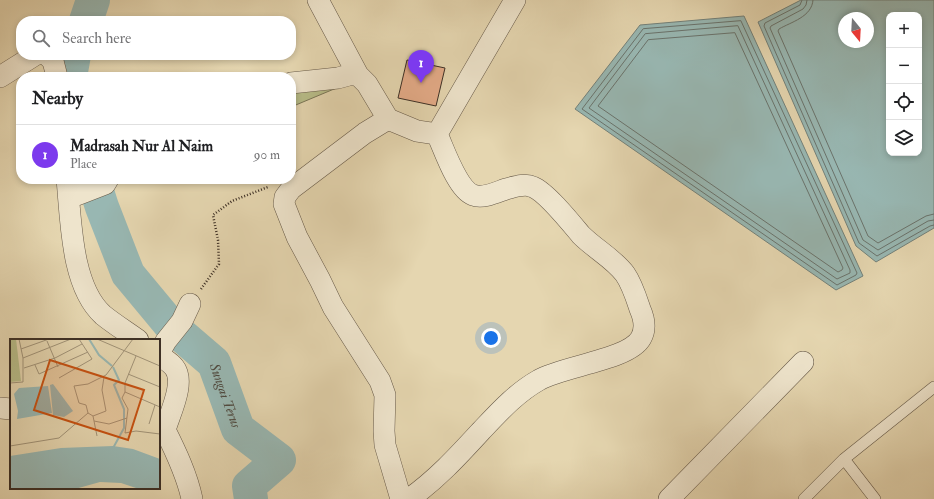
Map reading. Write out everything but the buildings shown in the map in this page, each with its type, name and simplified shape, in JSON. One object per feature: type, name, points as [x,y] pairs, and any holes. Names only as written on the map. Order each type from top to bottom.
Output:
[{"type":"street","points":[[318,0],[358,75],[367,84],[388,119],[417,131],[438,134]]},
{"type":"street","points":[[438,134],[515,0]]},
{"type":"street","points":[[0,77],[27,60]]},
{"type":"street","points":[[52,60],[56,72]]},
{"type":"street","points":[[296,82],[358,75]]},
{"type":"street","points":[[388,119],[366,133],[291,190],[285,197],[284,204],[297,237],[333,307],[380,381],[385,395],[385,445],[401,499]]},
{"type":"street","points":[[409,499],[428,486],[508,403],[524,389],[540,379],[620,354],[631,349],[638,344],[642,337],[644,328],[643,317],[635,294],[626,275],[585,239],[543,192],[533,186],[523,185],[484,196],[474,195],[466,191],[455,176],[438,134]]},
{"type":"street","points":[[95,184],[72,190],[76,261],[82,282],[90,298],[103,315],[137,339]]},
{"type":"street","points":[[186,312],[161,350],[174,367],[179,378],[178,389],[162,429],[174,447],[192,499]]},
{"type":"street","points":[[669,499],[803,362]]},
{"type":"street","points":[[0,408],[10,409]]},
{"type":"lane","points":[[804,499],[844,459],[934,387]]},
{"type":"lane","points":[[844,459],[875,499]]},
{"type":"path","points":[[186,312],[219,264],[218,240],[213,215],[232,201],[267,187],[291,190]]},
{"type":"green space","points":[[346,84],[296,105],[296,87]]},
{"type":"water","points":[[801,0],[934,0],[934,228],[876,262],[856,246],[758,22]]},
{"type":"water","points":[[744,16],[863,276],[836,290],[575,109],[640,25]]},
{"type":"waterway","name":"Sungai Terus","points":[[88,16],[93,0]]},
{"type":"waterway","name":"Sungai Terus","points":[[71,72],[73,60]]},
{"type":"waterway","name":"Sungai Terus","points":[[95,184],[128,274],[172,327],[214,363],[238,429],[279,460],[249,486],[251,499]]},
{"type":"place","name":"Madrasah Nur Al Naim","points":[[421,83]]}]
